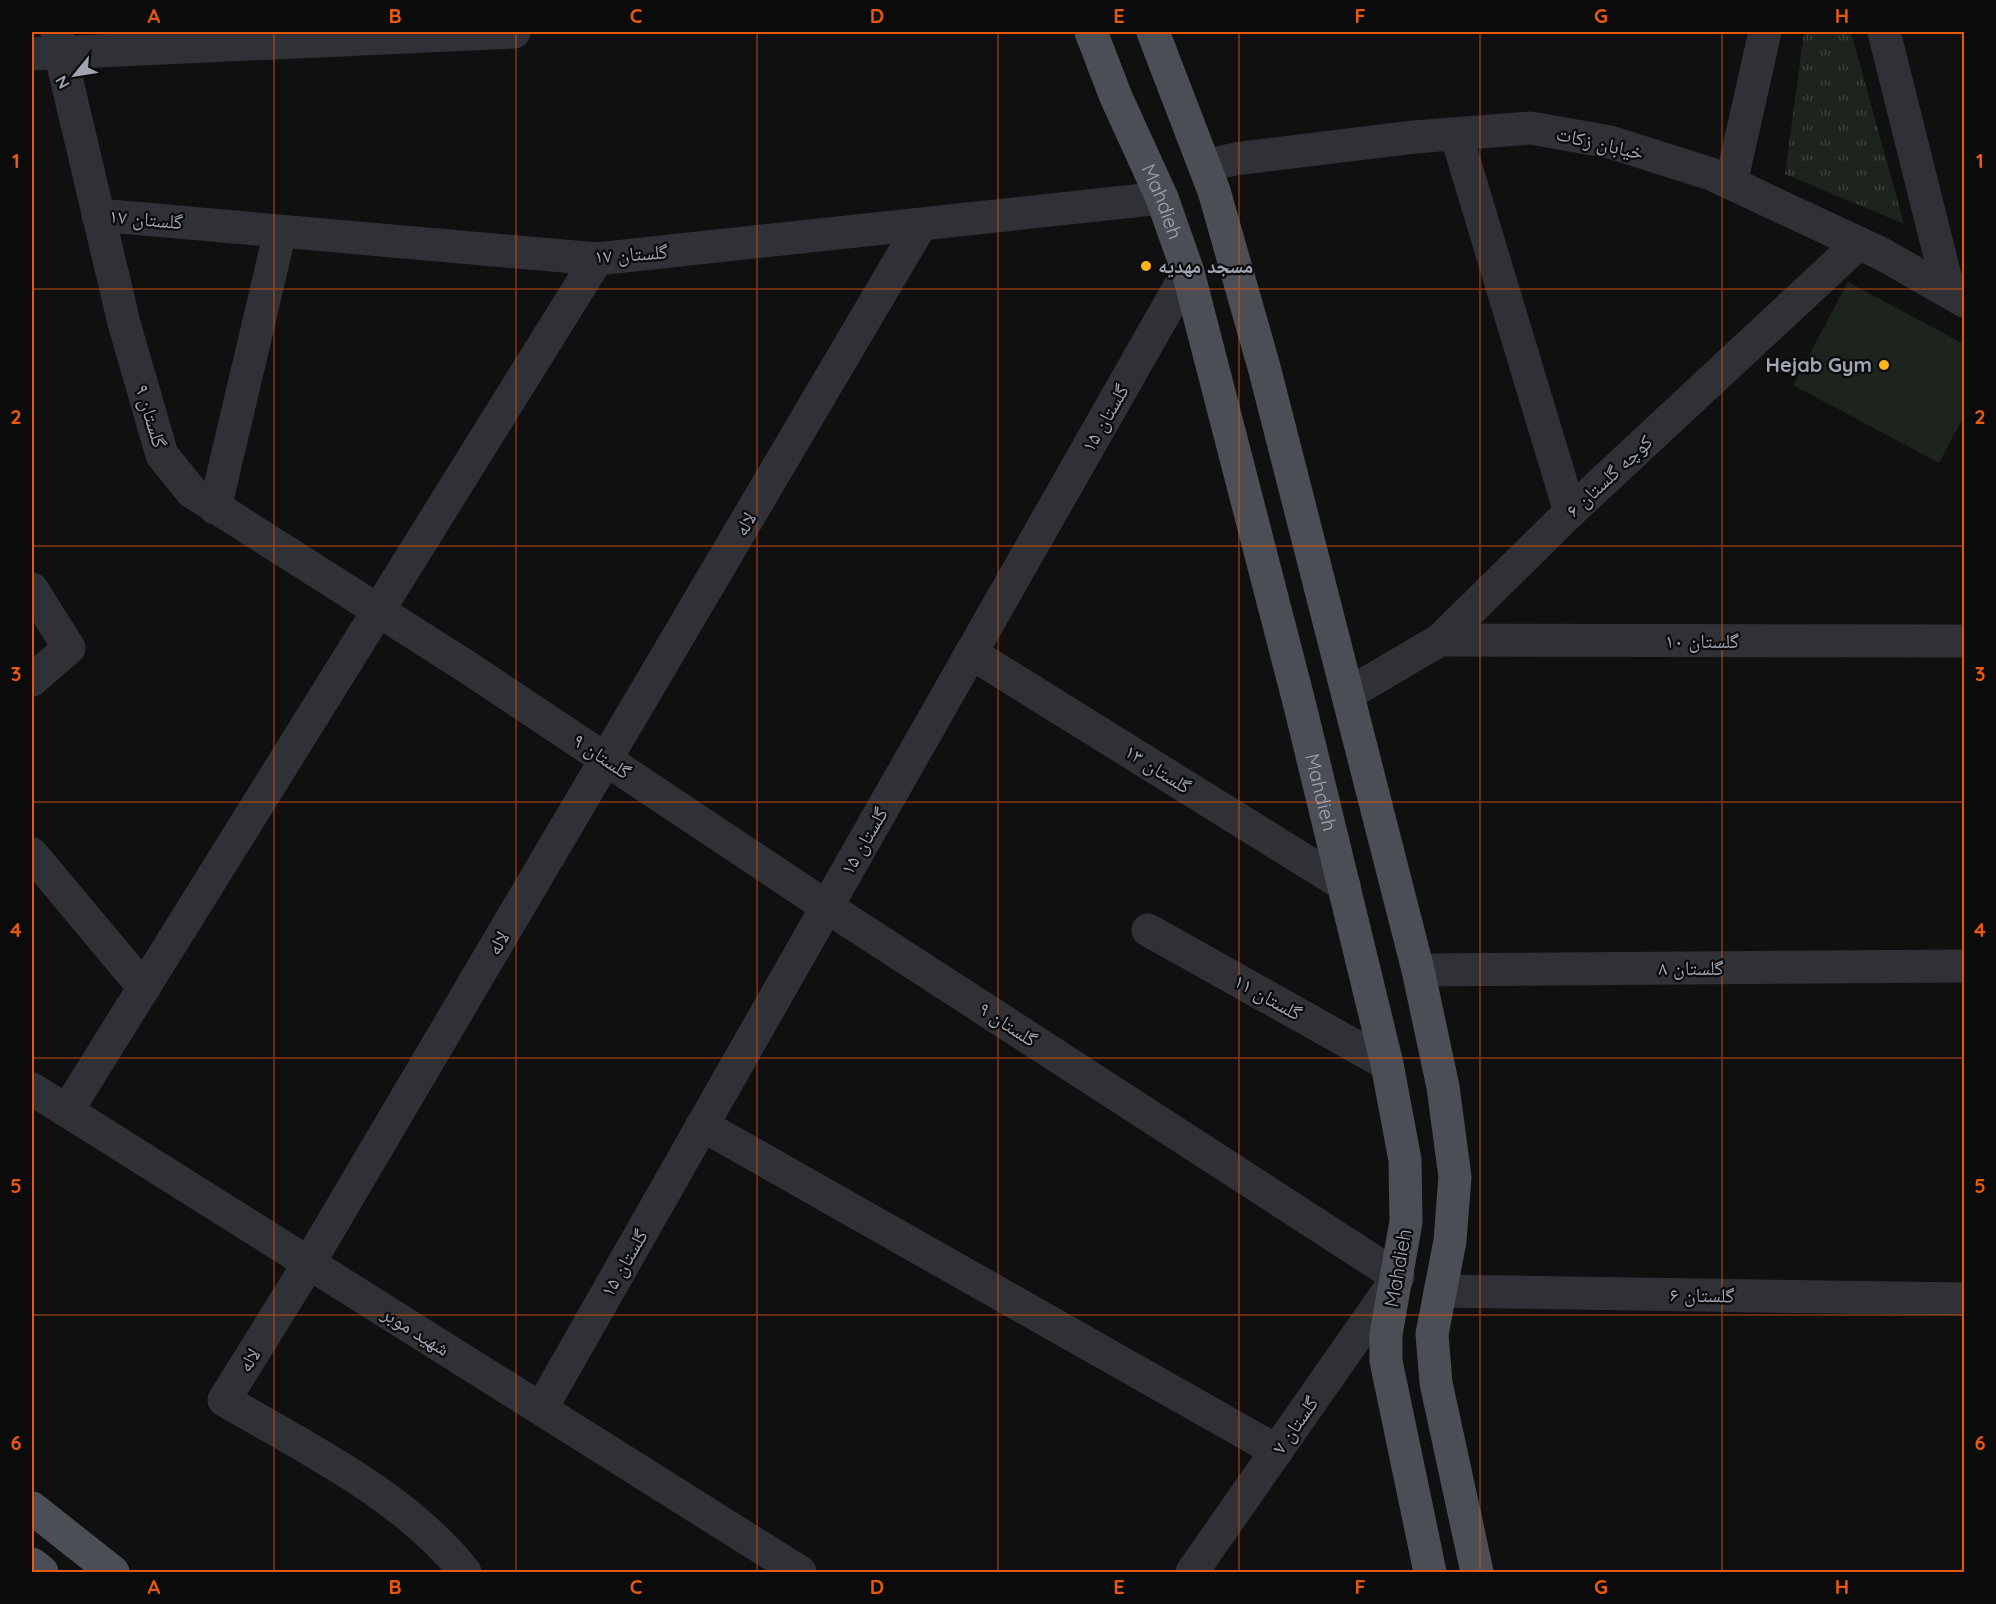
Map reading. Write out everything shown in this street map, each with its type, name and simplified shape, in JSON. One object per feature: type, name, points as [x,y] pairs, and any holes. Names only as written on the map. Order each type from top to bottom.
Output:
[{"type":"main road","name":"Mahdieh","points":[[1091,32],[1116,97],[1162,198],[1188,272],[1344,885],[1387,1064],[1405,1160],[1406,1222],[1386,1334],[1386,1361],[1430,1572]]},
{"type":"main road","points":[[1153,32],[1205,166],[1264,367],[1418,970],[1454,1155],[1455,1200],[1432,1334],[1436,1383],[1477,1572]]},
{"type":"main road","points":[[1162,198],[1205,166]]},
{"type":"main road","points":[[1398,1277],[1440,1291]]},
{"type":"main road","points":[[32,1508],[113,1572]]},
{"type":"main road","points":[[32,1564],[42,1572]]},
{"type":"street","points":[[50,46],[514,32]]},
{"type":"street","points":[[1731,183],[1765,32]]},
{"type":"street","points":[[1884,32],[1957,296]]},
{"type":"street","name":"گلستان ۹","points":[[50,46],[98,214],[124,323],[162,455],[192,492],[379,610],[827,907],[1398,1277]]},
{"type":"street","name":"خیابان زکات","points":[[1205,166],[1235,159],[1456,134],[1532,128],[1610,142],[1711,174],[1859,243],[1957,296]]},
{"type":"street","points":[[1456,134],[1570,512]]},
{"type":"street","name":"گلستان ۱۷","points":[[98,214],[597,259],[920,226],[1162,198]]},
{"type":"street","name":"لاله","points":[[465,1572],[444,1546],[360,1480],[224,1400],[309,1263],[920,226]]},
{"type":"street","points":[[215,508],[280,232]]},
{"type":"street","name":"کوچه گلستان ۶","points":[[1348,694],[1440,640],[1570,512],[1859,243]]},
{"type":"street","points":[[67,1111],[597,259]]},
{"type":"street","name":"گلستان ۱۵","points":[[541,1409],[1188,272]]},
{"type":"street","points":[[32,589],[69,648],[32,680]]},
{"type":"street","name":"گلستان ۱۰","points":[[1440,640],[1965,641]]},
{"type":"street","name":"گلستان ۱۳","points":[[971,652],[1344,885]]},
{"type":"street","points":[[32,854],[144,988]]},
{"type":"street","name":"گلستان ۱۱","points":[[1148,930],[1387,1064]]},
{"type":"street","name":"گلستان ۸","points":[[1418,970],[1965,966]]},
{"type":"street","name":"شهید موبر","points":[[32,1089],[800,1572]]},
{"type":"street","points":[[702,1125],[1277,1451]]},
{"type":"street","name":"گلستان ۷","points":[[1192,1572],[1398,1277]]},
{"type":"street","name":"گلستان ۶","points":[[1440,1291],[1965,1299]]},
{"type":"green space","points":[[1804,32],[1851,32],[1904,224],[1785,174]]},
{"type":"green space","name":"Hejab Gym","points":[[1848,282],[1964,344],[1964,416],[1939,463],[1793,385]]},
{"type":"place","name":"مسجد مهدیه","points":[[1146,266]]},
{"type":"place","name":"Hejab Gym","points":[[1884,365]]}]
